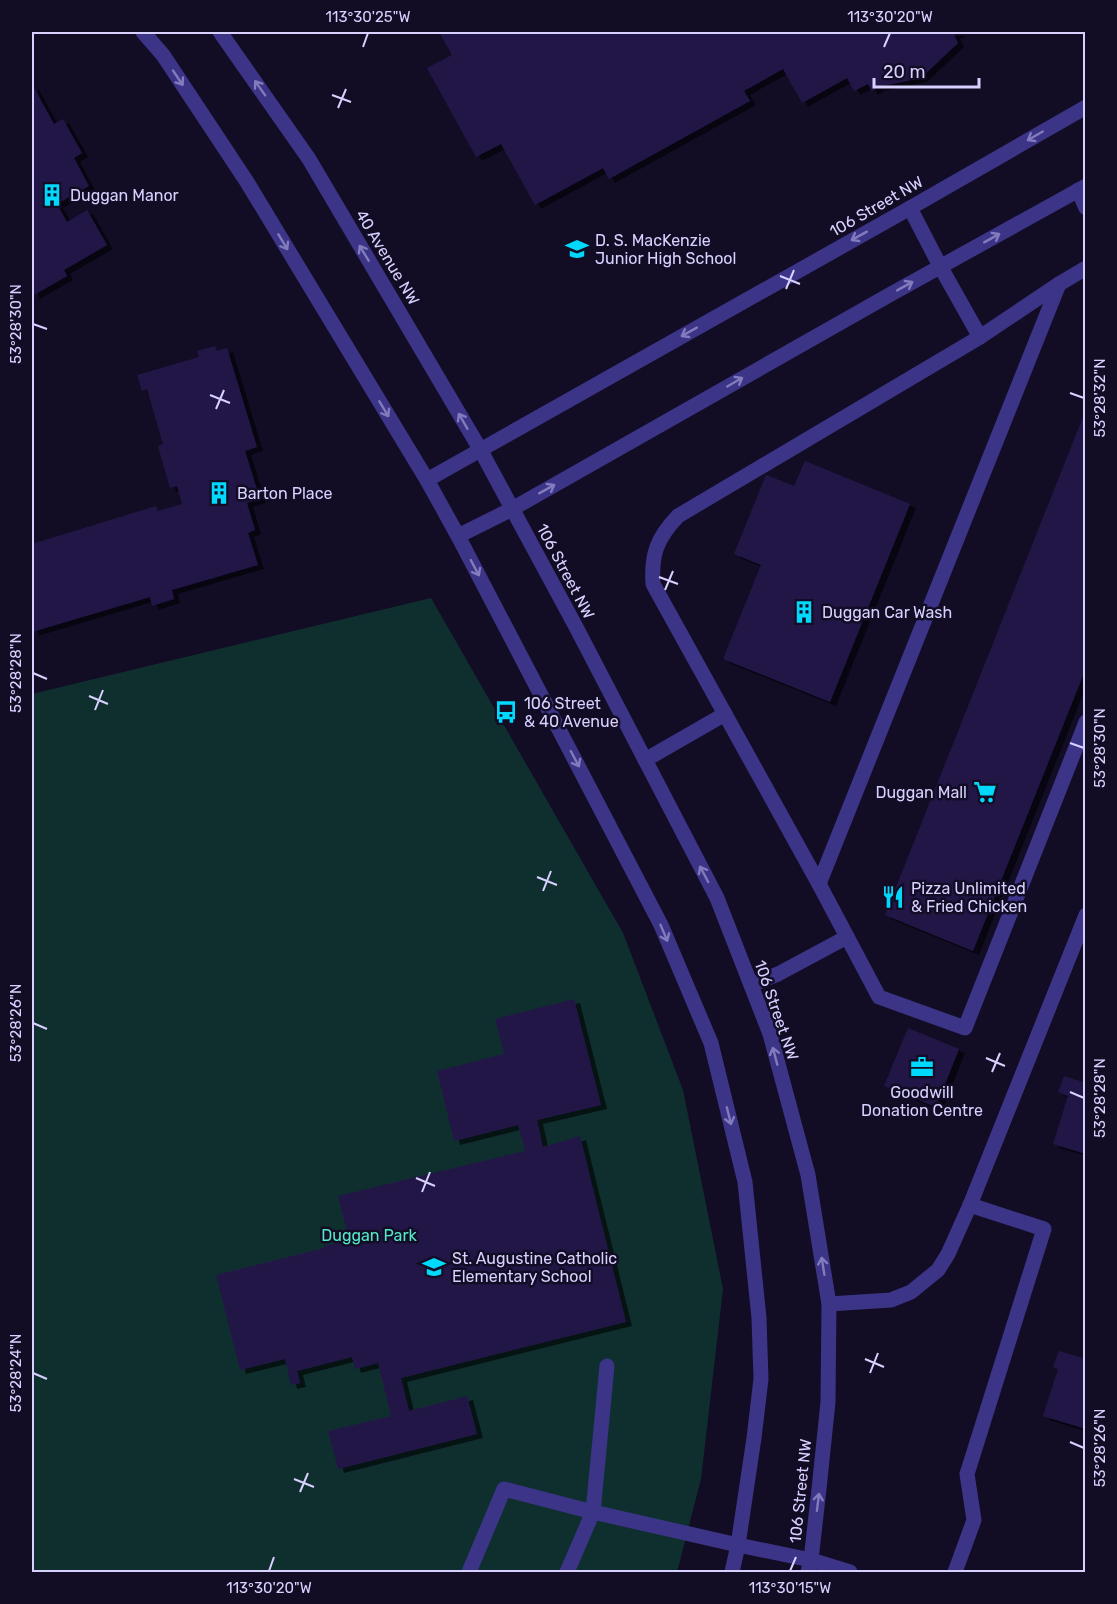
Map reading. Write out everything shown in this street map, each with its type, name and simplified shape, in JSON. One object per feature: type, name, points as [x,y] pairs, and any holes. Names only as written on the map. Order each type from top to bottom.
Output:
[{"type":"street","points":[[143,32],[163,55],[247,182],[427,480],[661,925],[711,1043],[745,1182],[759,1318],[761,1379],[738,1545],[732,1572]]},
{"type":"street","name":"40 Avenue NW","points":[[220,32],[309,159],[480,449],[512,509]]},
{"type":"street","name":"106 Street NW","points":[[427,480],[1086,106]]},
{"type":"street","points":[[458,536],[512,509],[1082,188],[1086,208]]},
{"type":"street","points":[[910,207],[940,267],[980,337]]},
{"type":"street","points":[[1086,268],[980,337],[678,516],[666,529],[656,548],[652,566],[653,584],[879,997],[965,1028],[1086,722]]},
{"type":"street","points":[[819,884],[1059,284]]},
{"type":"street","name":"106 Street NW","points":[[512,509],[717,898],[770,1034],[808,1175],[829,1304],[828,1402],[809,1566]]},
{"type":"street","points":[[645,760],[725,714]]},
{"type":"street","points":[[829,1304],[891,1300],[911,1292],[938,1270],[948,1254],[970,1205],[1086,915]]},
{"type":"street","points":[[751,985],[778,974],[848,937]]},
{"type":"street","points":[[955,1572],[974,1520],[967,1474],[1044,1229],[970,1205]]},
{"type":"street","points":[[567,1572],[593,1512],[607,1366]]},
{"type":"street","points":[[469,1572],[504,1489],[738,1545],[809,1566],[850,1572]]},
{"type":"green space","name":"Duggan Park","points":[[431,598],[623,933],[683,1090],[723,1289],[701,1479],[677,1572],[32,1572],[32,694]]},
{"type":"building","points":[[439,32],[961,32],[954,35],[958,43],[921,78],[878,87],[872,91],[868,84],[854,91],[847,78],[802,103],[783,69],[744,91],[750,101],[609,179],[603,168],[535,205],[501,144],[476,157],[427,68],[452,55]]},
{"type":"building","name":"Duggan Manor","points":[[32,84],[54,124],[63,119],[82,153],[74,158],[89,186],[57,204],[67,222],[87,210],[107,245],[64,270],[67,276],[34,295],[32,290]]},
{"type":"building","name":"Barton Place","points":[[215,346],[217,351],[227,348],[257,447],[245,451],[260,499],[247,503],[255,530],[248,533],[258,565],[172,590],[174,599],[152,606],[150,597],[32,632],[32,544],[156,506],[158,511],[182,504],[177,486],[170,488],[158,446],[163,444],[147,389],[142,391],[137,375],[199,357],[197,351]]},
{"type":"building","name":"Duggan Mall","points":[[1085,412],[1086,668],[973,951],[885,915]]},
{"type":"building","name":"Duggan Car Wash","points":[[805,461],[910,504],[830,702],[723,659],[761,565],[734,554],[766,475],[794,486]]},
{"type":"building","points":[[574,999],[601,1105],[537,1120],[543,1147],[580,1136],[626,1322],[401,1378],[409,1411],[467,1396],[477,1434],[338,1469],[328,1431],[391,1416],[378,1363],[355,1369],[352,1357],[297,1371],[300,1383],[291,1385],[285,1359],[240,1370],[216,1275],[349,1240],[338,1196],[525,1151],[518,1125],[454,1141],[437,1071],[504,1054],[495,1019]]},
{"type":"building","name":"Goodwill Donation Centre","points":[[908,1028],[959,1049],[936,1107],[884,1086]]},
{"type":"building","points":[[1064,1076],[1086,1083],[1086,1154],[1053,1144],[1068,1096],[1058,1092]]},
{"type":"building","points":[[1059,1351],[1086,1359],[1086,1429],[1043,1416],[1058,1369],[1053,1367]]},
{"type":"place","name":"Duggan Manor","points":[[52,195]]},
{"type":"place","name":"D. S. MacKenzie Junior High School","points":[[577,249]]},
{"type":"place","name":"Barton Place","points":[[219,493]]},
{"type":"place","name":"Duggan Car Wash","points":[[804,612]]},
{"type":"place","name":"106 Street & 40 Avenue","points":[[506,712]]},
{"type":"place","name":"Duggan Mall","points":[[985,792]]},
{"type":"place","name":"Pizza Unlimited & Fried Chicken","points":[[893,897]]},
{"type":"place","name":"Goodwill Donation Centre","points":[[922,1067]]},
{"type":"place","name":"St. Augustine Catholic Elementary School","points":[[434,1267]]}]
